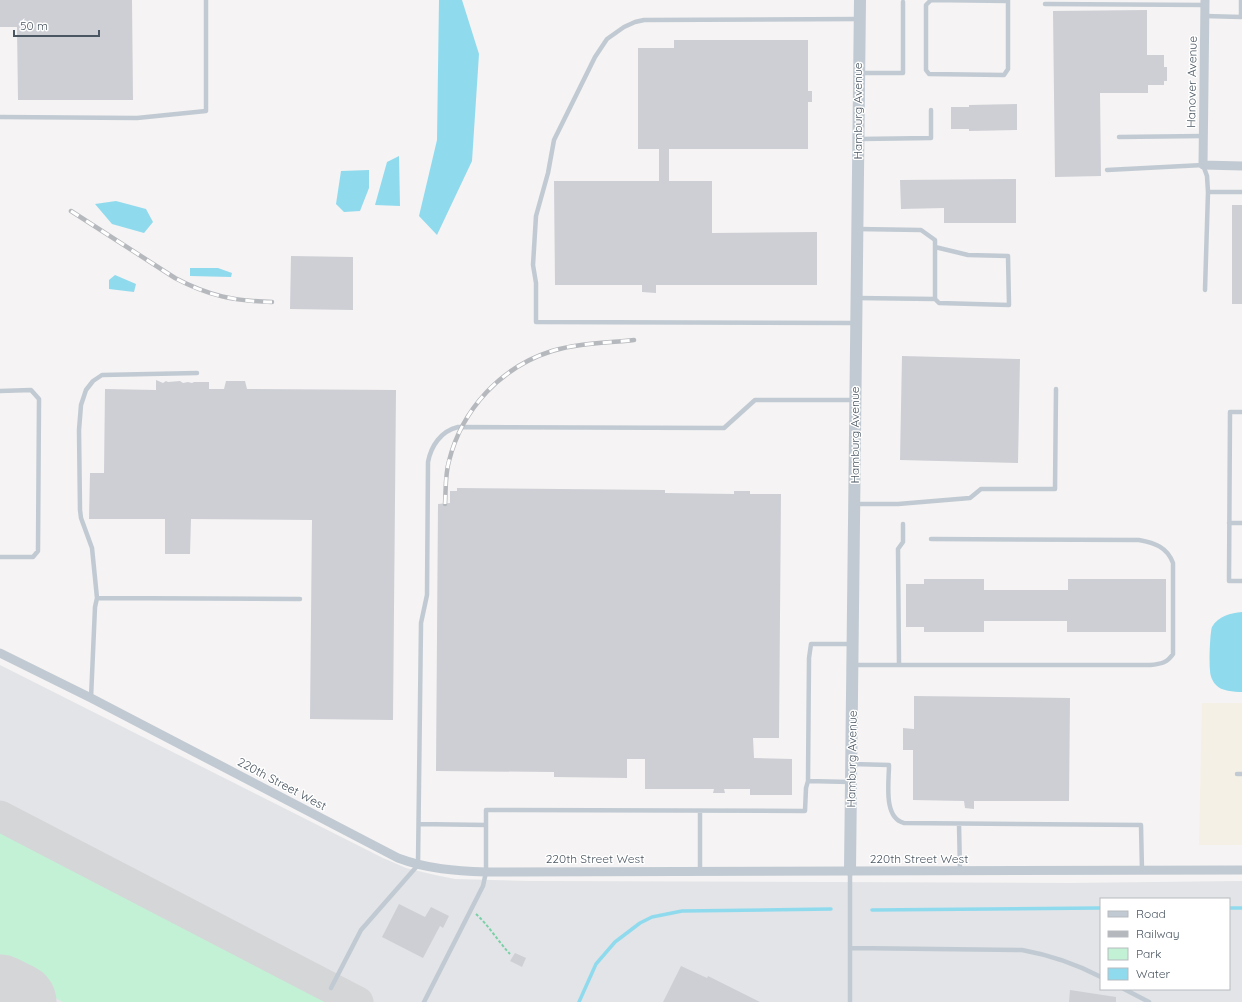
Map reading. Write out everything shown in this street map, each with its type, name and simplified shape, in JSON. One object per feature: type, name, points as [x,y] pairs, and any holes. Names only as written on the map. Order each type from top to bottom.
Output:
[{"type":"street","name":"Hamburg Avenue","points":[[850,870],[860,0]]},
{"type":"street","name":"Hanover Avenue","points":[[1203,165],[1205,3]]},
{"type":"street","points":[[1203,165],[1242,166]]},
{"type":"street","name":"220th Street West","points":[[0,653],[91,698],[398,858],[418,865],[453,870],[486,872],[1242,870]]},
{"type":"lane","points":[[0,117],[136,118],[206,111],[206,0]]},
{"type":"lane","points":[[931,0],[1008,0],[1008,70],[1004,75],[929,74],[926,70],[926,4],[931,0]]},
{"type":"lane","points":[[1205,16],[1241,17],[1241,0]]},
{"type":"lane","points":[[858,73],[903,73],[903,2]]},
{"type":"lane","points":[[1045,4],[1205,3]]},
{"type":"lane","points":[[856,323],[536,322],[536,283],[533,265],[536,216],[551,159],[554,140],[594,57],[607,40],[616,32],[635,22],[644,20],[859,19]]},
{"type":"lane","points":[[858,139],[931,138],[931,110]]},
{"type":"lane","points":[[1119,137],[1203,136]]},
{"type":"lane","points":[[1106,170],[1203,165],[1207,176],[1208,192],[1205,290]]},
{"type":"lane","points":[[1208,192],[1242,192]]},
{"type":"lane","points":[[857,229],[921,230],[935,240],[935,299]]},
{"type":"lane","points":[[856,298],[935,299],[939,303],[1009,306],[1008,256],[968,255],[935,247]]},
{"type":"lane","points":[[91,698],[96,598],[92,548],[80,510],[79,430],[83,396],[89,385],[102,375],[197,373]]},
{"type":"lane","points":[[855,504],[898,504],[970,498],[981,490],[1055,488],[1056,389]]},
{"type":"lane","points":[[0,391],[30,390],[38,399],[38,551],[33,556],[0,557]]},
{"type":"lane","points":[[331,988],[361,930],[418,865],[421,623],[427,595],[428,462],[435,444],[446,432],[458,427],[724,428],[755,400],[856,400]]},
{"type":"lane","points":[[1242,412],[1230,412],[1229,523],[1229,581],[1242,581]]},
{"type":"lane","points":[[1229,523],[1242,523]]},
{"type":"lane","points":[[899,665],[898,549],[903,542],[903,524]]},
{"type":"lane","points":[[853,665],[1150,665],[1164,663],[1170,659],[1173,654],[1173,563],[1167,551],[1162,548],[1139,540],[932,539]]},
{"type":"lane","points":[[96,598],[300,599]]},
{"type":"lane","points":[[424,1002],[483,886],[486,872],[486,810],[805,811],[806,788],[808,781],[808,658],[811,644],[853,644]]},
{"type":"lane","points":[[852,764],[889,765],[889,803],[892,814],[898,821],[904,823],[1142,825],[1142,871]]},
{"type":"lane","points":[[808,781],[851,782]]},
{"type":"lane","points":[[700,811],[700,871]]},
{"type":"lane","points":[[419,824],[486,825]]},
{"type":"lane","points":[[959,824],[960,871]]},
{"type":"lane","points":[[850,870],[850,1002]]},
{"type":"lane","points":[[850,948],[1022,950],[1041,953],[1061,959],[1100,977]]},
{"type":"lane","points":[[1126,990],[1141,1000],[1149,1002]]},
{"type":"path","points":[[471,910],[486,923],[496,938],[510,954]]},
{"type":"shaded area","points":[[0,665],[383,858],[406,868],[455,879],[528,881],[1071,883],[1242,881],[1242,1002],[0,1002]]},
{"type":"green space","points":[[0,828],[334,1002],[63,1002],[0,969]]},
{"type":"sand","points":[[1202,703],[1242,703],[1242,845],[1199,845]]},
{"type":"water","points":[[439,0],[462,0],[479,54],[472,161],[437,235],[419,216],[437,140]]},
{"type":"water","points":[[399,156],[400,206],[375,205],[387,162]]},
{"type":"water","points":[[369,170],[369,188],[360,211],[344,212],[336,204],[341,171]]},
{"type":"water","points":[[116,201],[146,209],[153,222],[144,233],[112,224],[95,204]]},
{"type":"water","points":[[190,268],[218,268],[232,273],[231,277],[190,276]]},
{"type":"water","points":[[115,275],[136,284],[134,292],[109,289],[109,280]]},
{"type":"water","points":[[1242,612],[1242,692],[1224,690],[1218,687],[1210,672],[1211,630],[1215,623],[1221,618],[1229,614]]},
{"type":"building","points":[[0,0],[132,0],[133,100],[18,100],[17,27],[0,27]]},
{"type":"building","points":[[1147,10],[1147,55],[1164,55],[1164,67],[1167,67],[1167,81],[1164,81],[1164,85],[1148,85],[1148,93],[1100,93],[1101,176],[1055,177],[1053,11]]},
{"type":"building","points":[[674,40],[808,40],[808,91],[812,91],[812,102],[808,102],[808,149],[669,149],[669,181],[712,181],[712,233],[817,232],[817,285],[656,285],[656,293],[642,292],[642,285],[555,285],[554,181],[659,181],[659,149],[638,149],[638,48],[674,48]]},
{"type":"building","points":[[1017,104],[1017,130],[969,131],[969,129],[951,129],[951,107]]},
{"type":"building","points":[[1016,179],[1016,223],[944,223],[944,208],[901,209],[900,180]]},
{"type":"building","points":[[1232,205],[1242,205],[1242,304],[1232,304]]},
{"type":"building","points":[[291,256],[353,257],[353,310],[290,309]]},
{"type":"building","points":[[902,356],[1020,359],[1018,463],[900,460]]},
{"type":"building","points":[[156,380],[163,383],[166,381],[180,381],[183,383],[209,382],[209,389],[224,389],[226,381],[245,381],[247,389],[396,390],[393,720],[310,719],[312,520],[191,519],[190,554],[165,554],[165,519],[89,519],[90,473],[104,473],[105,389],[156,390]]},
{"type":"building","points":[[457,488],[665,490],[665,493],[734,494],[734,491],[750,491],[750,494],[781,494],[779,738],[753,738],[754,758],[792,759],[792,795],[750,795],[750,789],[724,789],[725,793],[713,793],[714,789],[645,789],[645,759],[627,759],[627,778],[554,777],[554,772],[436,771],[438,504],[450,503],[450,491],[457,491]]},
{"type":"building","points":[[924,579],[984,579],[984,590],[1068,590],[1068,579],[1166,579],[1166,632],[1067,632],[1067,621],[984,621],[984,632],[924,632],[924,627],[906,627],[906,584],[924,584]]},
{"type":"building","points":[[914,696],[1070,698],[1069,801],[974,801],[974,809],[965,808],[964,801],[913,800],[913,750],[903,750],[903,728],[914,729]]},
{"type":"building","points":[[399,904],[425,917],[431,907],[449,916],[443,928],[440,926],[423,958],[382,937]]},
{"type":"building","points":[[515,953],[526,958],[522,967],[510,961]]},
{"type":"building","points":[[681,966],[707,978],[708,976],[760,1002],[663,1002]]},
{"type":"building","points":[[1070,990],[1116,997],[1116,1002],[1069,1002]]},
{"type":"waterway","points":[[872,910],[1100,908]]},
{"type":"waterway","points":[[1230,908],[1242,908]]},
{"type":"waterway","points":[[579,1002],[596,964],[615,942],[640,923],[652,917],[682,911],[831,909]]},
{"type":"taxiway","points":[[0,816],[358,1002]]},
{"type":"runway","points":[[0,993],[18,1002]]},
{"type":"railway","points":[[71,211],[175,278],[187,284],[211,293],[234,299],[272,302]]},
{"type":"railway","points":[[445,504],[447,472],[455,442],[463,424],[474,408],[486,392],[500,379],[533,358],[562,348],[634,340]]}]
